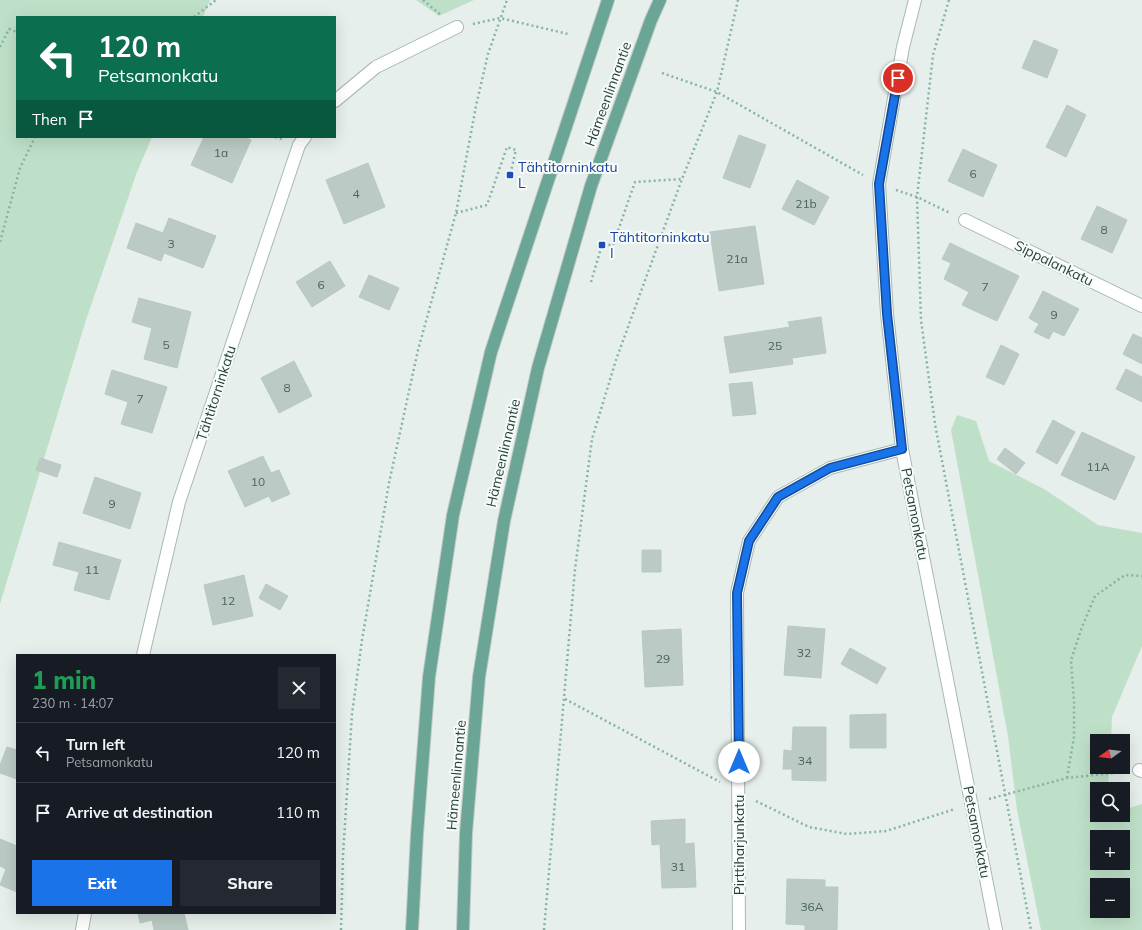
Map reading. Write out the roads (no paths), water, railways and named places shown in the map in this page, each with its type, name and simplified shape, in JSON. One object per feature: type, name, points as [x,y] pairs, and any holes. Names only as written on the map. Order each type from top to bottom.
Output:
[{"type":"main road","name":"Hämeenlinnantie","points":[[412,930],[417,834],[429,676],[453,515],[491,352],[608,0]]},
{"type":"main road","name":"Hämeenlinnantie","points":[[463,930],[466,833],[479,677],[504,521],[538,368],[589,194],[651,20],[660,0]]},
{"type":"street","name":"Petsamonkatu","points":[[915,0],[903,47],[879,184],[887,314],[902,449],[996,930]]},
{"type":"street","points":[[336,100],[376,67],[457,27]]},
{"type":"street","name":"Tähtitorninkatu","points":[[143,654],[179,502],[299,145],[304,138]]},
{"type":"street","name":"Sippalankatu","points":[[965,220],[1142,306]]},
{"type":"street","name":"Pirttiharjunkatu","points":[[739,930],[737,593],[749,541],[778,497],[830,468],[902,449]]},
{"type":"street","points":[[82,930],[85,914]]},
{"type":"place","name":"Tähtitorninkatu L","points":[[510,175]]},
{"type":"place","name":"Tähtitorninkatu I","points":[[602,245]]}]
